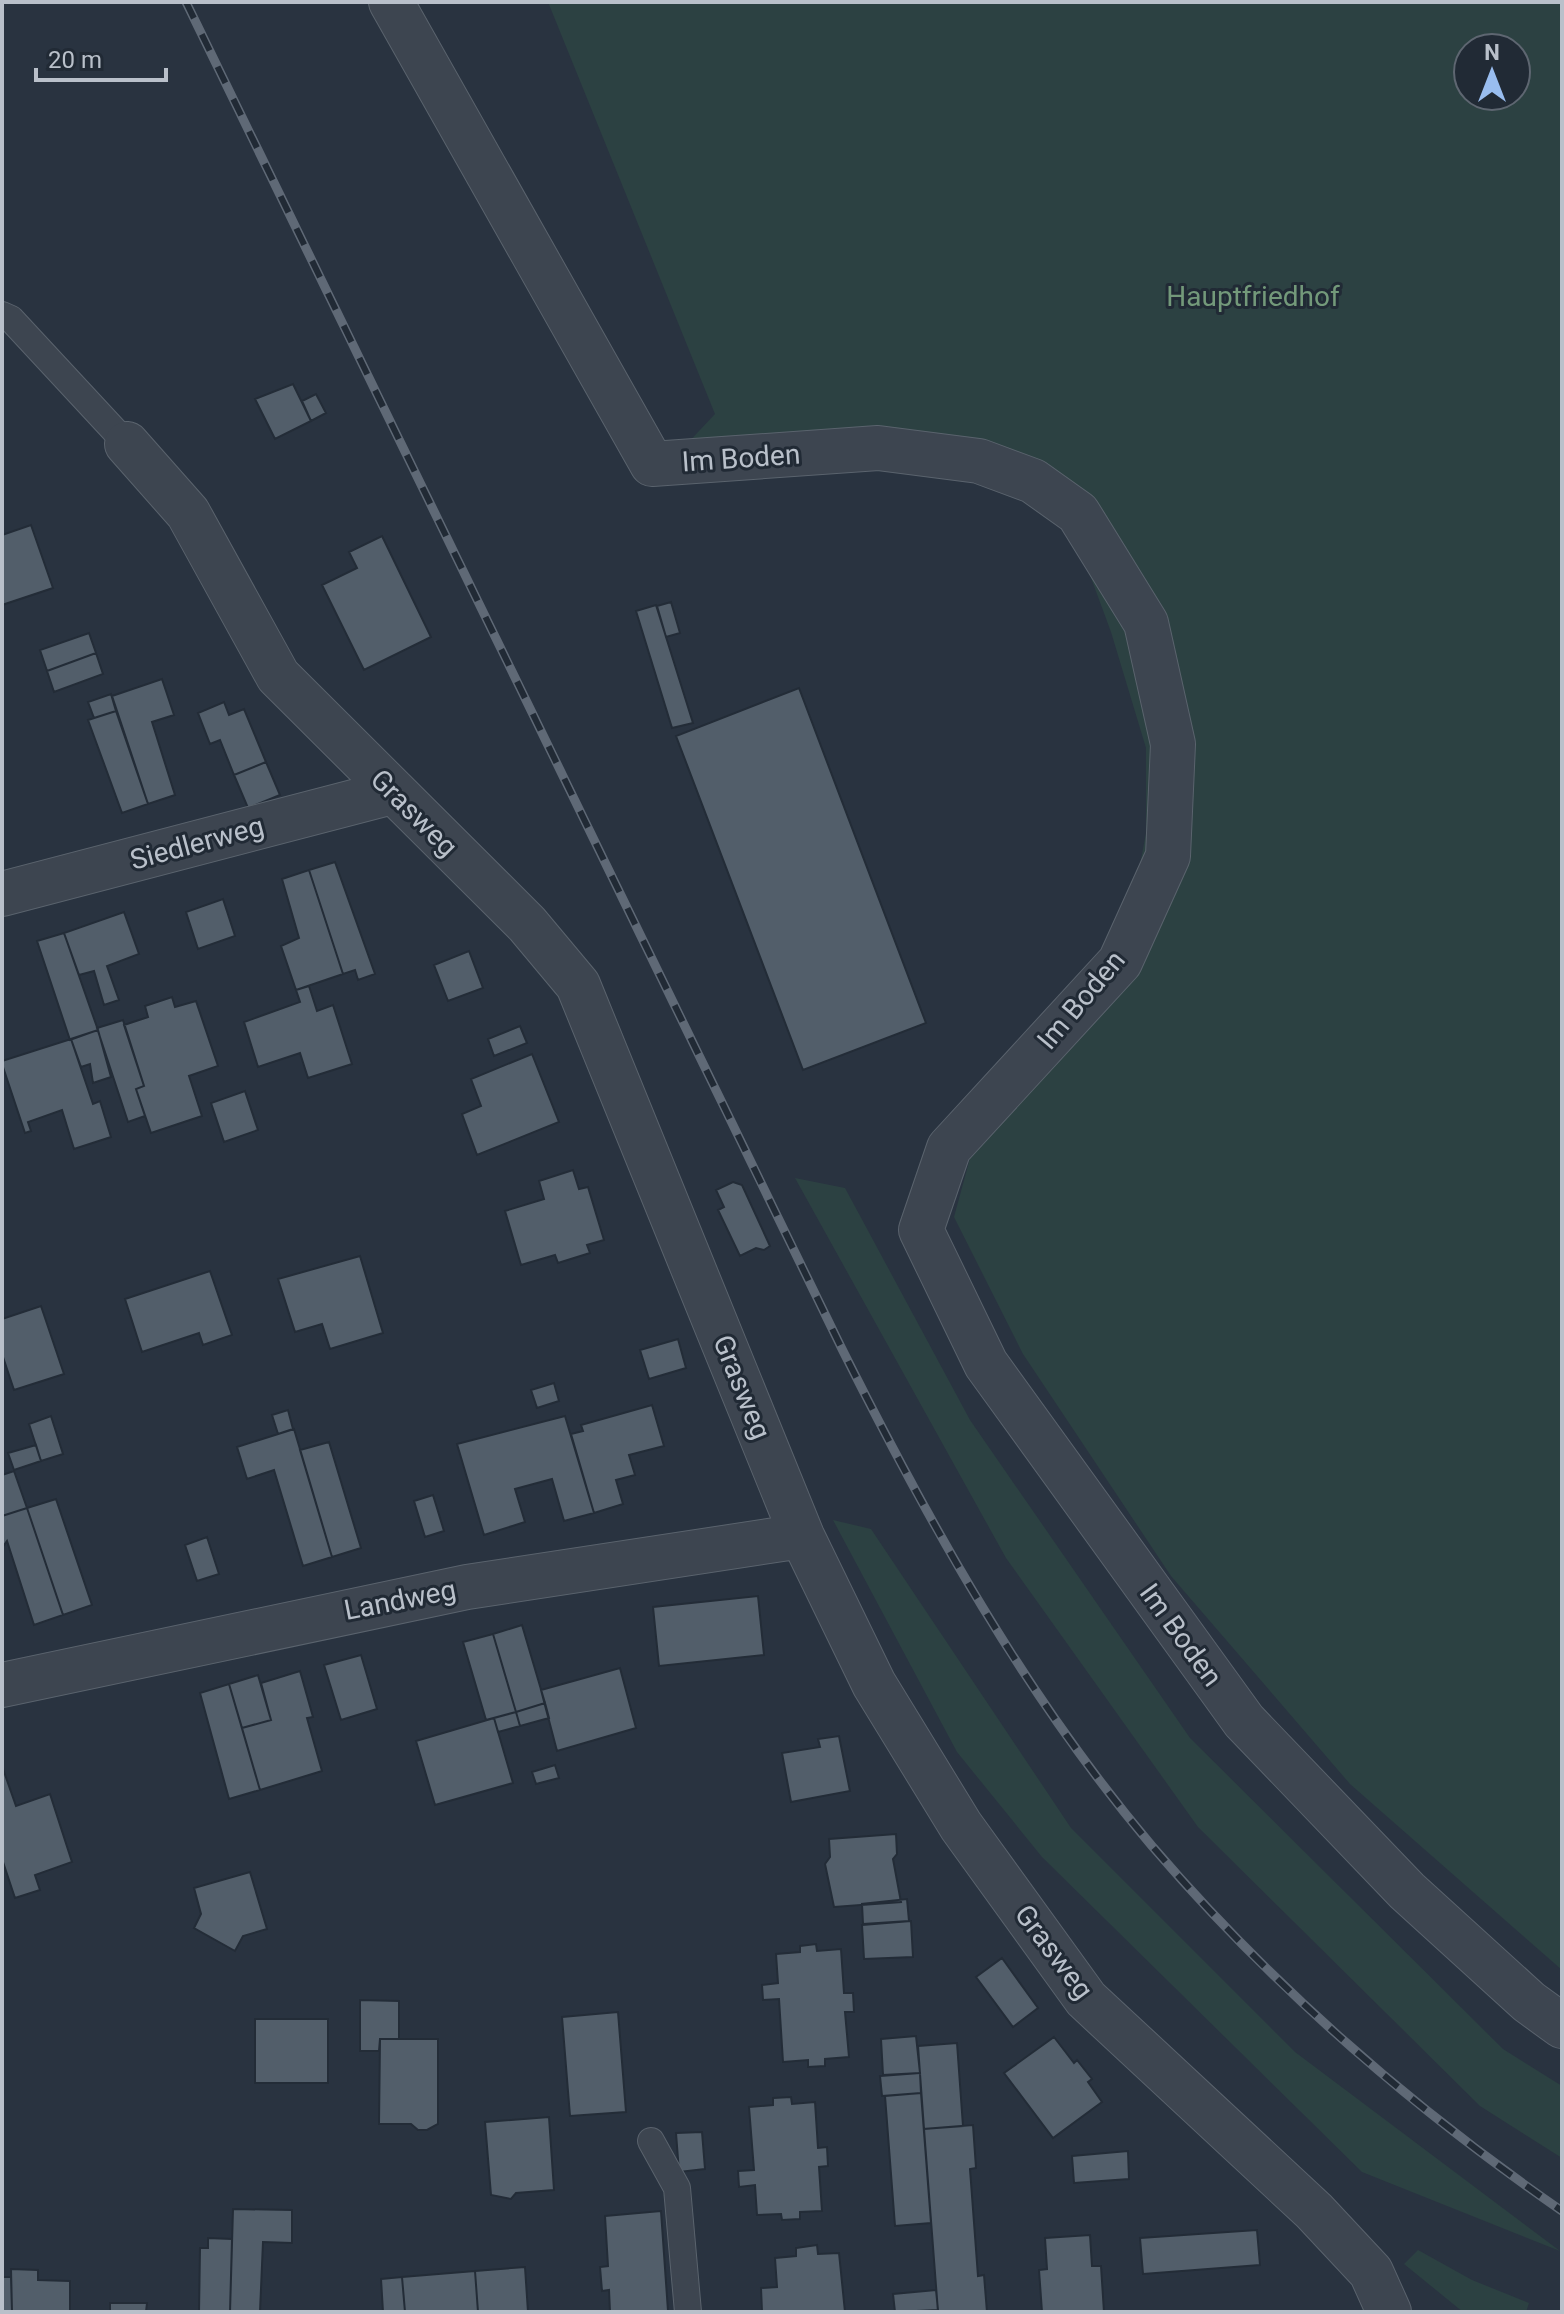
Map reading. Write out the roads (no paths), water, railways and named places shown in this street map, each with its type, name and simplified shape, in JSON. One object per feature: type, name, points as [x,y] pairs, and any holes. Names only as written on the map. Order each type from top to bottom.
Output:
[{"type":"street","name":"Im Boden","points":[[391,2],[652,464],[878,448],[979,461],[1033,481],[1078,513],[1146,623],[1173,744],[1168,856],[1120,962],[949,1148],[921,1230],[986,1364],[1244,1721],[1407,1891],[1529,2002],[1562,2026]]},
{"type":"street","name":"Grasweg","points":[[127,444],[188,513],[278,676],[527,924],[578,985],[802,1536],[882,1697],[961,1826],[1086,1999],[1314,2211],[1371,2272],[1389,2312]]},
{"type":"street","name":"Siedlerweg","points":[[2,894],[392,792]]},
{"type":"street","name":"Landweg","points":[[2,1685],[467,1587],[802,1536]]},
{"type":"street","points":[[1401,2312],[1416,2312]]},
{"type":"lane","points":[[2,315],[11,319],[127,444]]},
{"type":"lane","points":[[651,2141],[677,2188],[688,2312]]},
{"type":"railway","points":[[186,2],[842,1349],[909,1479],[982,1607],[1021,1669],[1106,1789],[1152,1846],[1245,1947],[1345,2042],[1397,2086],[1562,2211]]},
{"type":"park label","name":"Hauptfriedhof","points":[[1253,296]]}]
